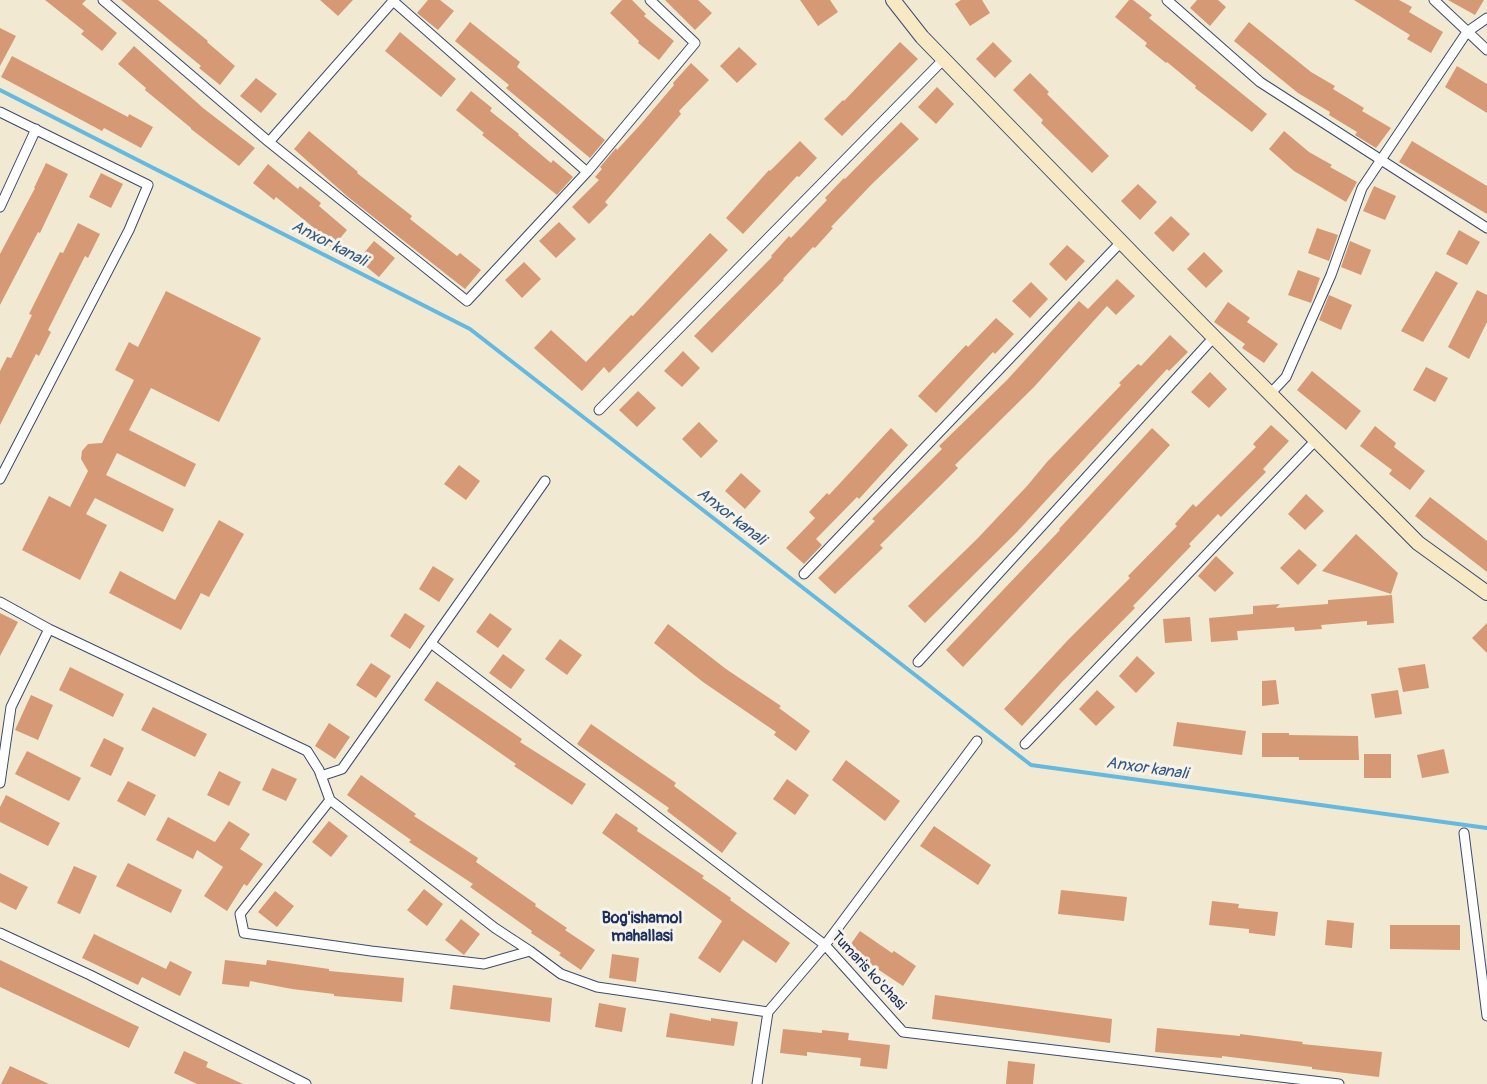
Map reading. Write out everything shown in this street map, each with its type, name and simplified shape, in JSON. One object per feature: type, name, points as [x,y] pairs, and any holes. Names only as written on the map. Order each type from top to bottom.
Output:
[{"type":"street","points":[[103,0],[269,142],[467,301],[587,172],[694,43],[650,0]]},
{"type":"street","points":[[269,142],[393,0],[587,172]]},
{"type":"street","points":[[893,0],[922,37],[944,60],[1418,543],[1487,593]]},
{"type":"street","points":[[1167,0],[1260,82],[1487,228]]},
{"type":"street","points":[[1434,0],[1487,50]]},
{"type":"street","points":[[1270,394],[1286,377],[1331,275],[1362,188],[1467,32],[1487,18]]},
{"type":"street","points":[[598,410],[944,60]]},
{"type":"street","points":[[0,112],[148,184],[129,230],[0,479]]},
{"type":"street","points":[[0,207],[36,129]]},
{"type":"street","points":[[804,574],[1121,242]]},
{"type":"street","points":[[918,662],[1214,337]]},
{"type":"street","points":[[1025,744],[1316,440]]},
{"type":"street","points":[[321,776],[342,769],[545,481]]},
{"type":"street","points":[[0,603],[307,751],[321,776],[330,800],[495,928],[561,974],[597,987],[768,1012]]},
{"type":"street","points":[[0,783],[11,707],[50,629]]},
{"type":"street","name":"Tumaris ko'chasi","points":[[432,644],[825,945],[903,1032],[1339,1084]]},
{"type":"street","points":[[757,1084],[768,1012],[825,945],[977,741]]},
{"type":"street","points":[[330,800],[240,914],[244,933],[484,964],[531,951]]},
{"type":"street","points":[[1464,833],[1487,1016]]},
{"type":"street","points":[[0,933],[90,975],[306,1084]]},
{"type":"building","points":[[45,0],[86,0],[82,4],[117,33],[102,51],[81,34],[84,31]]},
{"type":"building","points":[[121,0],[158,0],[235,66],[220,85],[199,68],[201,66]]},
{"type":"building","points":[[320,0],[353,0],[338,16]]},
{"type":"building","points":[[428,0],[440,0],[454,11],[438,30],[417,13]]},
{"type":"building","points":[[622,0],[632,0],[646,14],[644,16],[674,41],[659,60],[638,43],[639,41],[610,13]]},
{"type":"building","points":[[665,0],[698,0],[712,13],[695,30]]},
{"type":"building","points":[[800,0],[830,0],[838,12],[818,26]]},
{"type":"building","points":[[961,0],[982,0],[990,13],[970,26],[955,4]]},
{"type":"building","points":[[1129,0],[1133,0],[1152,15],[1149,18],[1267,114],[1252,132],[1195,88],[1196,86],[1145,46],[1147,43],[1115,17]]},
{"type":"building","points":[[1197,0],[1218,0],[1226,7],[1210,26],[1190,8]]},
{"type":"building","points":[[1354,0],[1399,0],[1412,7],[1409,12],[1443,32],[1431,53],[1407,39],[1410,35]]},
{"type":"building","points":[[1448,0],[1484,0],[1475,15]]},
{"type":"building","points":[[470,22],[520,62],[517,67],[605,140],[590,158],[506,88],[509,85],[455,41]]},
{"type":"building","points":[[1249,22],[1311,72],[1335,86],[1333,89],[1364,108],[1362,111],[1391,128],[1376,148],[1355,135],[1357,132],[1329,115],[1330,112],[1298,93],[1234,41]]},
{"type":"building","points":[[0,28],[16,36],[0,66]]},
{"type":"building","points":[[400,32],[456,79],[441,97],[385,51]]},
{"type":"building","points":[[900,42],[918,59],[842,136],[824,119]]},
{"type":"building","points":[[993,42],[1012,61],[995,78],[976,59]]},
{"type":"building","points":[[134,46],[203,108],[255,148],[239,166],[191,129],[118,64]]},
{"type":"building","points":[[739,47],[757,64],[737,83],[720,66]]},
{"type":"building","points":[[12,56],[128,117],[129,114],[153,127],[141,148],[104,128],[102,131],[1,77]]},
{"type":"building","points":[[691,63],[709,80],[679,111],[681,114],[605,202],[608,205],[589,224],[572,207],[599,180],[595,177],[602,169],[600,167],[640,125]]},
{"type":"building","points":[[1457,66],[1487,84],[1487,113],[1445,87]]},
{"type":"building","points":[[1030,73],[1049,92],[1047,94],[1109,156],[1092,173],[1041,123],[1043,120],[1013,90]]},
{"type":"building","points":[[256,78],[277,94],[261,113],[240,96]]},
{"type":"building","points":[[937,87],[954,104],[936,124],[918,107]]},
{"type":"building","points":[[471,91],[492,108],[490,111],[551,163],[553,160],[573,177],[557,195],[482,135],[484,133],[456,110]]},
{"type":"building","points":[[901,122],[919,139],[872,184],[831,227],[833,228],[815,248],[813,247],[712,353],[694,336],[772,257],[789,236],[791,238],[827,200],[825,198],[844,178]]},
{"type":"building","points":[[309,131],[357,173],[412,216],[410,219],[457,256],[460,253],[481,270],[465,289],[348,197],[294,149]]},
{"type":"building","points":[[1284,131],[1309,152],[1332,165],[1330,167],[1357,182],[1346,202],[1294,171],[1269,149]]},
{"type":"building","points":[[800,141],[817,158],[743,234],[726,218],[769,170]]},
{"type":"building","points":[[1412,141],[1487,186],[1487,214],[1399,162]]},
{"type":"building","points":[[46,163],[68,174],[40,233],[38,232],[0,305],[0,254]]},
{"type":"building","points":[[268,164],[298,189],[300,186],[321,203],[319,206],[347,230],[332,248],[311,231],[314,228],[276,197],[274,200],[253,183]]},
{"type":"building","points":[[101,173],[123,184],[111,208],[89,197]]},
{"type":"building","points":[[1138,184],[1157,202],[1140,220],[1121,201]]},
{"type":"building","points":[[1374,186],[1396,196],[1385,220],[1363,211]]},
{"type":"building","points":[[1171,216],[1190,234],[1173,252],[1154,233]]},
{"type":"building","points":[[559,222],[576,239],[556,258],[539,241]]},
{"type":"building","points":[[78,223],[100,234],[88,258],[85,256],[48,330],[51,332],[39,356],[36,354],[0,425],[0,371],[7,357],[11,358],[32,315],[29,314],[60,252],[63,253]]},
{"type":"building","points":[[1317,228],[1338,235],[1329,261],[1308,253]]},
{"type":"building","points":[[1459,230],[1480,242],[1467,265],[1446,254]]},
{"type":"building","points":[[710,233],[728,250],[609,373],[604,367],[582,391],[534,348],[551,330],[586,362],[631,315],[633,316]]},
{"type":"building","points":[[374,241],[395,258],[379,277],[358,260]]},
{"type":"building","points":[[1350,241],[1371,250],[1361,275],[1341,267]]},
{"type":"building","points":[[1067,245],[1085,261],[1066,281],[1049,264]]},
{"type":"building","points":[[1204,252],[1223,271],[1206,288],[1187,269]]},
{"type":"building","points":[[524,262],[541,279],[522,298],[505,280]]},
{"type":"building","points":[[1298,270],[1320,278],[1311,303],[1288,295]]},
{"type":"building","points":[[1436,271],[1458,283],[1423,342],[1401,331]]},
{"type":"building","points":[[1117,279],[1135,296],[1116,315],[1107,306],[1034,387],[955,465],[958,468],[880,545],[883,548],[835,594],[818,578],[875,521],[872,519],[942,449],[939,446],[1007,380],[1079,301],[1088,309]]},
{"type":"building","points":[[1031,282],[1048,299],[1030,318],[1012,301]]},
{"type":"building","points":[[1477,290],[1487,295],[1487,322],[1469,359],[1448,347]]},
{"type":"building","points":[[166,291],[261,338],[219,422],[151,388],[129,430],[196,464],[185,487],[117,453],[106,475],[174,509],[163,532],[95,498],[86,514],[107,525],[80,580],[22,550],[49,496],[70,507],[88,471],[81,459],[82,451],[88,444],[102,443],[134,380],[115,370],[129,342],[138,347]]},
{"type":"building","points":[[1329,295],[1352,305],[1341,330],[1319,320]]},
{"type":"building","points":[[1228,302],[1250,318],[1247,322],[1278,344],[1264,363],[1242,348],[1245,344],[1214,322]]},
{"type":"building","points":[[996,318],[1014,334],[995,354],[993,352],[936,413],[918,396],[966,345],[968,347]]},
{"type":"building","points":[[1170,335],[1188,352],[1169,371],[1167,369],[1016,533],[925,623],[908,606],[977,539],[1121,385],[1119,383],[1138,364],[1141,366]]},
{"type":"building","points":[[683,351],[700,368],[682,387],[664,371]]},
{"type":"building","points":[[1426,367],[1448,378],[1435,402],[1413,390]]},
{"type":"building","points":[[1312,371],[1361,411],[1346,430],[1297,390]]},
{"type":"building","points":[[1210,372],[1227,389],[1209,408],[1191,392]]},
{"type":"building","points":[[638,391],[656,408],[637,427],[619,410]]},
{"type":"building","points":[[699,422],[718,441],[701,458],[682,439]]},
{"type":"building","points":[[1271,425],[1289,441],[1263,469],[1266,472],[1221,517],[1218,514],[1189,544],[1191,546],[1133,606],[1135,608],[1022,726],[1004,709],[1130,578],[1128,576],[1177,526],[1175,524],[1193,504],[1196,507],[1256,447],[1253,444]]},
{"type":"building","points":[[1375,426],[1396,443],[1394,447],[1425,471],[1410,490],[1389,474],[1392,470],[1360,446]]},
{"type":"building","points":[[891,428],[908,445],[859,499],[857,497],[816,539],[822,545],[804,564],[786,548],[815,518],[809,512],[827,493],[829,495]]},
{"type":"building","points":[[1152,428],[1170,445],[963,667],[946,650],[1060,530]]},
{"type":"building","points":[[459,465],[480,481],[466,500],[444,484]]},
{"type":"building","points":[[741,473],[761,491],[745,509],[725,491]]},
{"type":"building","points":[[1306,494],[1324,511],[1305,530],[1288,514]]},
{"type":"building","points":[[1430,497],[1487,541],[1487,572],[1415,516]]},
{"type":"building","points":[[219,520],[244,534],[209,597],[201,593],[181,630],[109,593],[120,571],[175,600]]},
{"type":"building","points":[[1356,534],[1398,573],[1391,594],[1322,571]]},
{"type":"building","points":[[1299,549],[1317,565],[1298,585],[1280,568]]},
{"type":"building","points":[[1216,556],[1234,573],[1215,592],[1198,576]]},
{"type":"building","points":[[433,566],[454,579],[439,602],[419,589]]},
{"type":"building","points":[[1392,595],[1394,623],[1367,625],[1367,621],[1321,625],[1322,629],[1295,631],[1294,627],[1237,631],[1238,640],[1211,642],[1209,618],[1253,614],[1253,606],[1280,604],[1276,608],[1328,604],[1328,600]]},
{"type":"building","points":[[0,613],[18,622],[0,656]]},
{"type":"building","points":[[405,613],[425,626],[410,649],[390,636]]},
{"type":"building","points":[[490,613],[512,629],[498,648],[476,632]]},
{"type":"building","points":[[1190,617],[1192,641],[1165,643],[1163,619]]},
{"type":"building","points":[[1487,623],[1487,653],[1472,638]]},
{"type":"building","points":[[668,624],[726,669],[781,706],[779,708],[810,731],[796,751],[774,735],[776,732],[703,682],[654,643]]},
{"type":"building","points":[[560,639],[582,655],[567,675],[545,659]]},
{"type":"building","points":[[503,654],[525,670],[511,689],[489,673]]},
{"type":"building","points":[[1137,656],[1155,673],[1136,693],[1119,676]]},
{"type":"building","points":[[371,663],[391,676],[376,698],[356,685]]},
{"type":"building","points":[[1425,664],[1429,688],[1403,692],[1398,668]]},
{"type":"building","points":[[70,667],[124,694],[113,717],[59,690]]},
{"type":"building","points":[[1276,680],[1279,704],[1262,706],[1262,681]]},
{"type":"building","points":[[437,681],[522,739],[520,742],[586,784],[572,805],[424,700]]},
{"type":"building","points":[[1097,690],[1115,707],[1096,726],[1079,709]]},
{"type":"building","points":[[1398,690],[1402,714],[1375,718],[1371,694]]},
{"type":"building","points":[[31,695],[53,705],[38,740],[15,730]]},
{"type":"building","points":[[153,707],[207,734],[195,757],[141,730]]},
{"type":"building","points":[[1177,722],[1246,731],[1242,755],[1173,746]]},
{"type":"building","points":[[329,723],[350,737],[335,759],[315,746]]},
{"type":"building","points":[[591,724],[676,783],[674,786],[737,833],[722,853],[667,811],[669,808],[577,744]]},
{"type":"building","points":[[1262,733],[1358,736],[1359,760],[1299,760],[1299,757],[1262,757]]},
{"type":"building","points":[[104,738],[124,748],[111,776],[90,766]]},
{"type":"building","points":[[1444,749],[1449,773],[1422,778],[1417,755]]},
{"type":"building","points":[[27,751],[81,778],[69,801],[15,774]]},
{"type":"building","points":[[1364,754],[1391,754],[1391,778],[1364,778]]},
{"type":"building","points":[[846,760],[900,801],[885,821],[832,780]]},
{"type":"building","points":[[272,768],[297,779],[286,801],[262,790]]},
{"type":"building","points":[[219,771],[241,782],[229,806],[207,795]]},
{"type":"building","points":[[361,775],[416,814],[414,816],[478,858],[476,862],[536,904],[535,906],[567,928],[565,930],[595,950],[581,970],[531,933],[532,931],[470,887],[473,884],[409,842],[411,840],[347,795]]},
{"type":"building","points":[[787,779],[809,795],[795,815],[773,799]]},
{"type":"building","points":[[128,781],[156,795],[145,816],[117,801]]},
{"type":"building","points":[[6,795],[60,823],[48,846],[0,822],[0,807]]},
{"type":"building","points":[[616,813],[638,828],[637,831],[704,876],[702,878],[731,898],[730,900],[790,943],[776,963],[743,940],[720,973],[698,958],[722,921],[602,833]]},
{"type":"building","points":[[168,817],[215,842],[229,821],[250,834],[240,849],[263,864],[247,886],[244,884],[227,911],[204,896],[223,867],[197,850],[193,859],[156,840]]},
{"type":"building","points":[[329,821],[348,836],[331,857],[312,842]]},
{"type":"building","points":[[934,826],[991,865],[978,885],[920,846]]},
{"type":"building","points":[[128,863],[182,890],[171,913],[116,886]]},
{"type":"building","points":[[74,866],[97,876],[80,914],[57,903]]},
{"type":"building","points":[[0,873],[28,887],[16,910],[0,902]]},
{"type":"building","points":[[424,889],[443,904],[427,926],[407,910]]},
{"type":"building","points":[[1061,890],[1127,897],[1124,921],[1058,914]]},
{"type":"building","points":[[275,891],[294,906],[277,927],[258,912]]},
{"type":"building","points":[[1212,901],[1239,904],[1238,908],[1278,912],[1275,936],[1249,933],[1249,929],[1209,925]]},
{"type":"building","points":[[461,919],[480,934],[464,955],[445,940]]},
{"type":"building","points":[[1327,920],[1354,923],[1352,948],[1325,945]]},
{"type":"building","points":[[1390,925],[1460,925],[1460,950],[1390,949]]},
{"type":"building","points":[[860,931],[916,966],[903,986],[846,951]]},
{"type":"building","points":[[94,934],[166,969],[170,961],[192,972],[180,996],[142,977],[138,985],[82,958]]},
{"type":"building","points":[[612,954],[639,958],[636,982],[609,978]]},
{"type":"building","points":[[0,960],[139,1027],[129,1048],[0,987]]},
{"type":"building","points":[[225,960],[266,965],[267,960],[329,969],[329,971],[404,978],[402,1002],[334,996],[334,994],[250,981],[249,987],[222,984]]},
{"type":"building","points":[[453,985],[552,998],[550,1022],[450,1009]]},
{"type":"building","points":[[935,995],[1112,1019],[1110,1043],[932,1019]]},
{"type":"building","points":[[599,1003],[626,1008],[622,1032],[595,1027]]},
{"type":"building","points":[[670,1013],[711,1021],[711,1018],[738,1022],[734,1046],[666,1037]]},
{"type":"building","points":[[1157,1028],[1240,1036],[1240,1034],[1303,1042],[1302,1044],[1382,1052],[1379,1077],[1222,1056],[1222,1058],[1155,1052]]},
{"type":"building","points":[[783,1029],[849,1033],[848,1040],[890,1045],[887,1069],[860,1066],[861,1058],[807,1052],[807,1056],[780,1053]]},
{"type":"building","points":[[184,1051],[208,1062],[206,1067],[243,1084],[197,1084],[174,1073]]},
{"type":"building","points":[[1008,1061],[1035,1064],[1033,1084],[1006,1084]]},
{"type":"building","points":[[10,1066],[49,1084],[1,1084]]},
{"type":"waterway","name":"Anxor kanali","points":[[0,90],[470,329],[1031,765],[1487,828]]},
{"type":"district","name":"Bog'ishamol mahallasi","points":[[642,928]]}]
